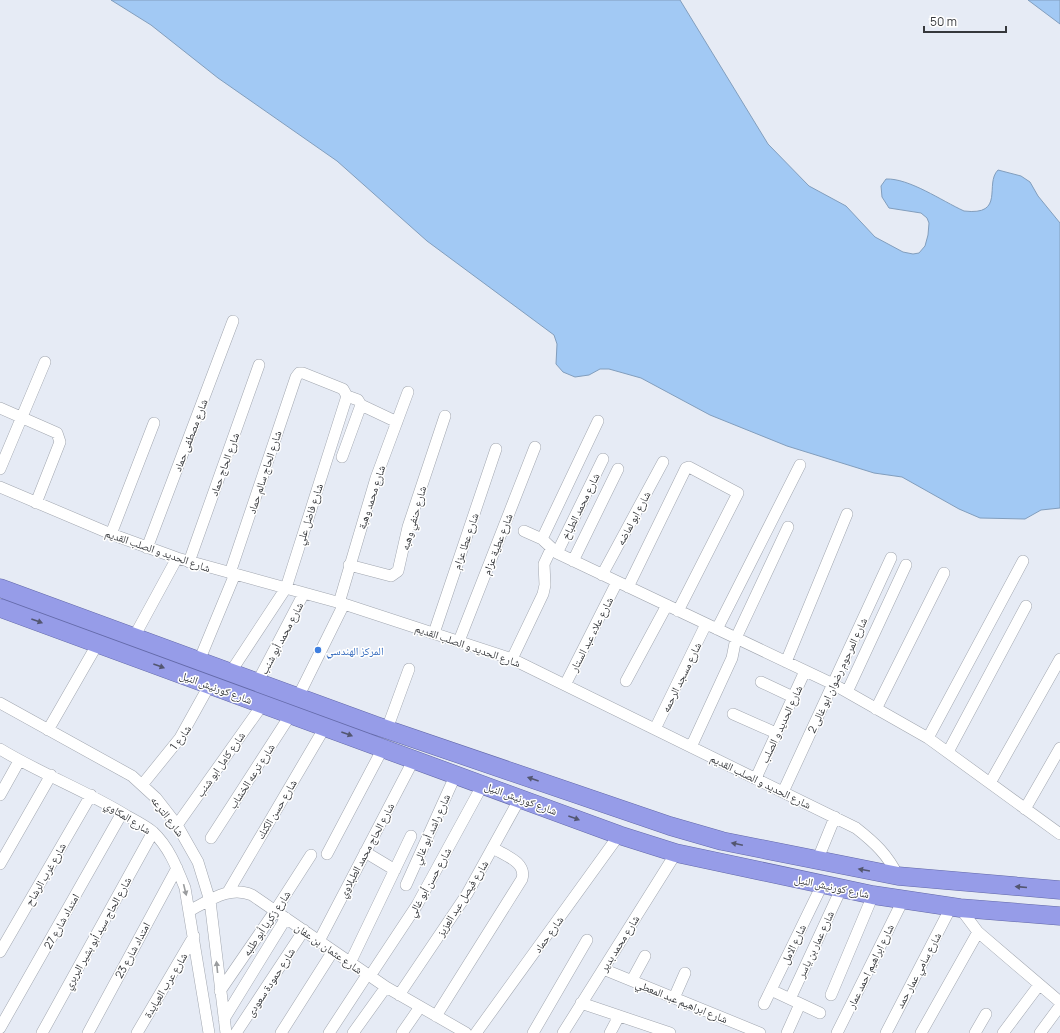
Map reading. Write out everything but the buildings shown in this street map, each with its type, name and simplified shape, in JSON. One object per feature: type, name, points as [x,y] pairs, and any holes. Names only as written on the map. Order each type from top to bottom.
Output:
[{"type":"highway","name":"شارع كورنيش النيل","points":[[0,588],[380,727],[670,826],[722,841],[898,876],[1060,890]]},
{"type":"highway","name":"شارع كورنيش النيل","points":[[0,608],[619,834],[676,853],[822,885],[903,900],[955,908],[1060,916]]},
{"type":"highway","points":[[375,745],[380,727]]},
{"type":"street","name":"شارع مصطفى حماد","points":[[147,548],[233,322]]},
{"type":"street","points":[[0,469],[45,362]]},
{"type":"street","name":"شارع الحاج حماد","points":[[189,562],[259,365]]},
{"type":"street","name":"شارع الحاج سالم حماد","points":[[198,661],[233,573],[294,380],[300,373],[343,389],[347,396]]},
{"type":"street","name":"شارع محمد وهبة","points":[[298,697],[342,603],[349,565],[376,478],[408,392]]},
{"type":"street","points":[[347,396],[358,400],[361,405],[397,422]]},
{"type":"street","name":"شارع فاضل علي","points":[[230,673],[286,588],[347,396]]},
{"type":"street","points":[[342,457],[361,405]]},
{"type":"street","points":[[0,408],[57,433],[60,439],[36,503]]},
{"type":"street","name":"شارع حنفي وهبه","points":[[349,565],[390,576],[398,571],[408,527],[445,416]]},
{"type":"street","points":[[542,540],[598,421]]},
{"type":"street","points":[[111,534],[154,423]]},
{"type":"street","name":"شارع عطية عزام","points":[[459,641],[534,447]]},
{"type":"street","name":"شارع عطا عزام","points":[[434,633],[496,449]]},
{"type":"street","name":"شارع محمد الطباخ","points":[[512,659],[543,594],[545,585],[544,564],[554,551],[603,459]]},
{"type":"street","name":"شارع ابو لماضه","points":[[602,575],[663,462]]},
{"type":"street","points":[[717,629],[800,465]]},
{"type":"street","points":[[628,587],[686,468],[689,467],[738,493],[678,611]]},
{"type":"street","points":[[573,561],[618,469]]},
{"type":"street","name":"شارع الحديد و الصلب القديم","points":[[0,487],[147,548],[189,562],[342,603],[512,659],[856,828],[874,842],[890,860],[898,876]]},
{"type":"street","points":[[786,662],[847,514]]},
{"type":"street","points":[[691,747],[732,658],[736,638],[788,528]]},
{"type":"street","points":[[524,531],[542,540],[554,551],[573,561],[833,684],[876,708],[928,738],[1025,809],[1059,831]]},
{"type":"street","points":[[134,637],[177,558]]},
{"type":"street","name":"شارع المرحوم رضوان ابو غالى 2","points":[[783,792],[891,558]]},
{"type":"street","points":[[928,738],[1023,561]]},
{"type":"street","points":[[847,692],[906,565]]},
{"type":"street","points":[[876,708],[944,573]]},
{"type":"street","name":"شارع علاء عبد الستار","points":[[565,685],[617,582]]},
{"type":"street","name":"شارع محمد أبو شنب","points":[[257,683],[304,593]]},
{"type":"street","points":[[626,681],[667,606]]},
{"type":"street","points":[[948,752],[1026,606]]},
{"type":"street","name":"شارع مسجد الرحمه","points":[[655,729],[706,624]]},
{"type":"street","points":[[48,730],[98,643]]},
{"type":"street","points":[[990,783],[1060,659]]},
{"type":"street","points":[[380,727],[409,669]]},
{"type":"street","name":"شارع الحديد و الصلب","points":[[756,778],[805,671]]},
{"type":"street","points":[[760,682],[794,696]]},
{"type":"street","name":"شارع 1","points":[[142,785],[180,738],[210,684]]},
{"type":"street","name":"شارع الترعه","points":[[0,704],[132,776],[156,798],[178,825],[198,862],[210,901],[220,991],[228,1029]]},
{"type":"street","name":"شارع كامل ابو شنب","points":[[178,825],[263,704]]},
{"type":"street","name":"شارع ترعه الخشاب","points":[[211,838],[291,714]]},
{"type":"street","points":[[733,714],[776,733]]},
{"type":"street","name":"شارع حسن الكنك","points":[[228,892],[325,727]]},
{"type":"street","points":[[327,854],[375,745]]},
{"type":"street","points":[[1025,809],[1060,748]]},
{"type":"street","name":"شارع المكاوي","points":[[0,749],[19,761],[91,795],[122,813],[153,832],[166,848],[177,868],[185,888],[209,1032]]},
{"type":"street","name":"شارع الحاج محمد الطبلاوي","points":[[319,941],[414,759]]},
{"type":"street","points":[[0,795],[19,761]]},
{"type":"street","name":"شارع راشد أبو غالي","points":[[406,885],[456,774]]},
{"type":"street","points":[[0,864],[51,775]]},
{"type":"street","name":"شارع حسن أبو غالي","points":[[329,1033],[417,905],[483,784]]},
{"type":"street","name":"شارع غرب الرشاح","points":[[0,952],[91,795]]},
{"type":"street","name":"شارع فيصل عبد العزيز","points":[[399,995],[468,894],[520,798]]},
{"type":"street","name":"امتداد شارع 27","points":[[0,1028],[122,813]]},
{"type":"street","points":[[817,861],[836,817]]},
{"type":"street","name":"شارع الحاج سيد أبو بشير البربري","points":[[42,1033],[153,832]]},
{"type":"street","name":"شارع حماد","points":[[476,1033],[619,834]]},
{"type":"street","points":[[350,963],[411,836]]},
{"type":"street","points":[[436,1016],[522,879],[523,872],[520,865],[492,848]]},
{"type":"street","points":[[365,852],[395,870]]},
{"type":"street","name":"شارع محمد بدير","points":[[563,1033],[676,853]]},
{"type":"street","name":"شارع زكريا أبو طلبه","points":[[220,991],[276,911],[311,855]]},
{"type":"street","name":"امتداد شارع 23","points":[[88,1033],[177,868]]},
{"type":"street","name":"شارع الامل","points":[[764,1004],[822,885]]},
{"type":"street","name":"شارع عمار بن ياسر","points":[[790,999],[841,888]]},
{"type":"street","name":"شارع عثمان بن عفان","points":[[189,911],[228,892],[244,891],[276,911],[386,987],[436,1016],[449,1029],[466,1033]]},
{"type":"street","points":[[831,995],[873,895]]},
{"type":"street","name":"شارع ابراهيم احمد عمار","points":[[837,1033],[903,900]]},
{"type":"street","points":[[955,908],[978,932],[1060,1002]]},
{"type":"street","name":"شارع سامي عمار حمد","points":[[886,1033],[955,908]]},
{"type":"street","points":[[209,1032],[228,1029],[286,918]]},
{"type":"street","name":"شارع حمودة سعودى","points":[[228,1029],[304,930]]},
{"type":"street","points":[[921,1033],[978,932]]},
{"type":"street","name":"شارع عرب العيايدة","points":[[136,1033],[194,936]]},
{"type":"street","points":[[533,1033],[587,940]]},
{"type":"street","points":[[281,1033],[333,950]]},
{"type":"street","points":[[632,980],[645,956]]},
{"type":"street","name":"شارع ابراهيم عبد المعطي","points":[[603,969],[760,1033]]},
{"type":"street","points":[[674,998],[686,973]]},
{"type":"street","points":[[1003,1033],[1040,985]]},
{"type":"street","points":[[353,1033],[386,987]]},
{"type":"street","points":[[771,990],[820,1013]]},
{"type":"street","points":[[582,1004],[670,1033]]},
{"type":"street","points":[[787,1033],[800,1004]]},
{"type":"street","points":[[1040,1033],[1060,1006]]},
{"type":"street","points":[[402,1033],[420,1007]]},
{"type":"street","points":[[975,1033],[986,1014]]},
{"type":"street","points":[[610,1033],[619,1016]]},
{"type":"water","points":[[111,0],[680,0],[768,144],[809,186],[846,206],[875,237],[903,252],[913,254],[919,253],[925,246],[929,223],[927,218],[921,213],[889,208],[882,197],[881,186],[886,179],[905,182],[915,186],[964,211],[977,211],[985,209],[990,204],[994,176],[998,170],[1021,176],[1030,182],[1038,196],[1060,223],[1060,508],[1041,510],[1025,519],[980,518],[959,509],[902,477],[874,473],[787,446],[710,415],[641,378],[609,369],[600,369],[589,375],[575,377],[563,372],[556,364],[557,344],[554,335],[427,241],[337,161],[218,78],[151,25]]},
{"type":"water","points":[[1028,0],[1060,0],[1060,24]]},
{"type":"place","name":"المركز الهندسي","points":[[318,650]]}]
